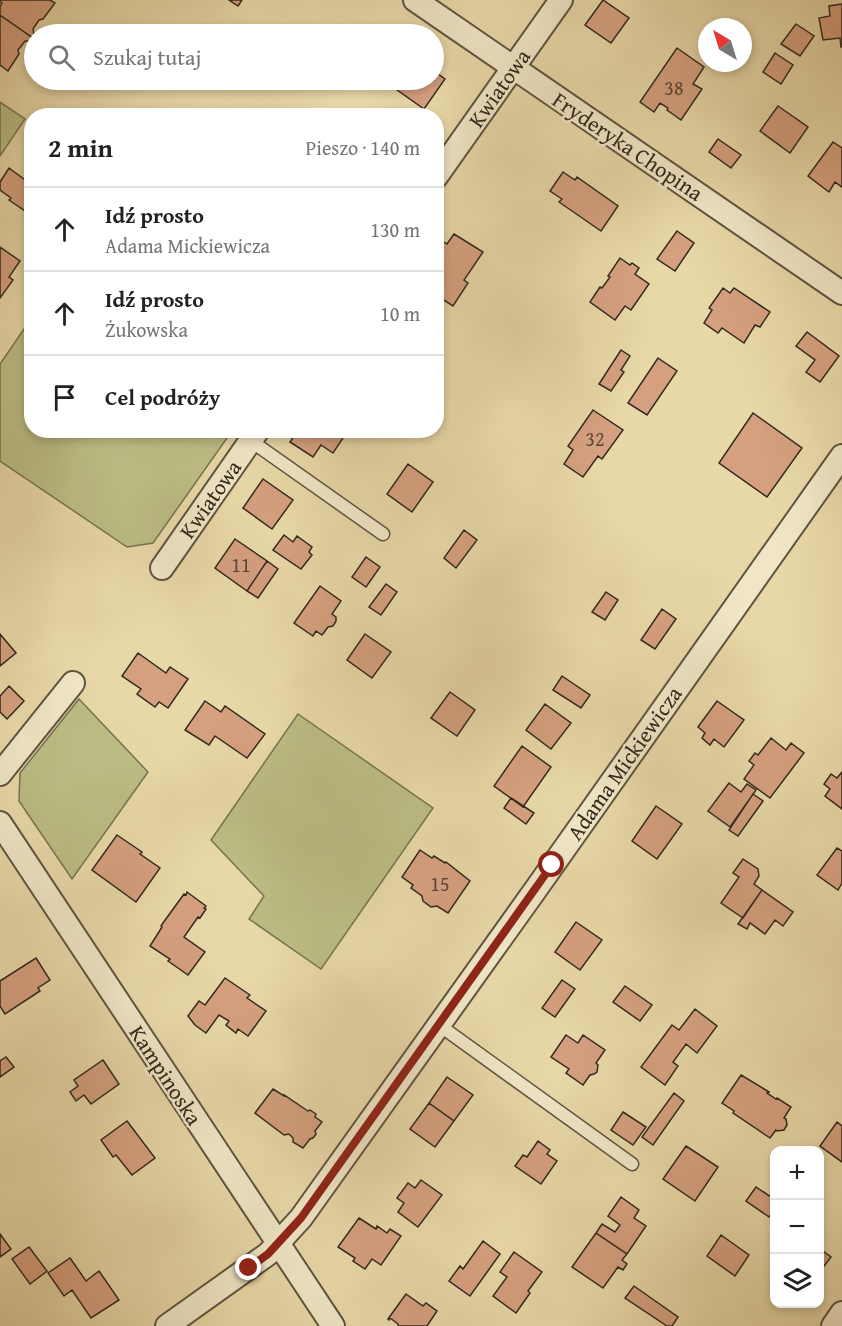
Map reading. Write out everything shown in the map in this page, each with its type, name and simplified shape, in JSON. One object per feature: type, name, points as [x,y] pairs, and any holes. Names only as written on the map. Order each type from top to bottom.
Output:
[{"type":"street","name":"Fryderyka Chopina","points":[[415,0],[842,293]]},
{"type":"street","name":"Kwiatowa","points":[[444,166],[561,0]]},
{"type":"street","name":"Kwiatowa","points":[[162,568],[253,438]]},
{"type":"street","name":"Adama Mickiewicza","points":[[167,1326],[268,1254],[301,1218],[842,456]]},
{"type":"street","points":[[0,774],[73,683]]},
{"type":"street","name":"Kampinoska","points":[[0,823],[333,1326]]},
{"type":"street","points":[[833,1326],[842,1313]]},
{"type":"lane","points":[[257,438],[383,534]]},
{"type":"lane","points":[[439,1025],[632,1164]]},
{"type":"green space","points":[[0,102],[24,120],[0,156]]},
{"type":"green space","points":[[24,329],[24,438],[227,438],[153,543],[127,547],[0,461],[0,364]]},
{"type":"green space","points":[[79,699],[148,772],[72,879],[19,801],[20,773]]},
{"type":"green space","points":[[298,714],[433,808],[321,969],[249,919],[264,896],[211,840]]},
{"type":"building","points":[[1,0],[50,0],[55,3],[36,24],[24,24],[24,32],[0,15],[2,3]]},
{"type":"building","points":[[229,0],[242,0],[238,6]]},
{"type":"building","points":[[603,0],[629,18],[611,43],[585,25]]},
{"type":"building","points":[[842,4],[841,47],[840,38],[823,40],[819,18],[830,16],[829,6]]},
{"type":"building","points":[[0,15],[24,32],[24,42],[8,71],[0,65]]},
{"type":"building","points":[[796,24],[814,36],[800,56],[781,44]]},
{"type":"building","points":[[677,48],[698,63],[698,72],[701,72],[693,84],[702,89],[681,120],[660,103],[654,112],[640,102]]},
{"type":"building","points":[[775,53],[793,65],[781,84],[763,72]]},
{"type":"building","points":[[397,90],[437,90],[423,108]]},
{"type":"building","points":[[778,106],[808,127],[790,153],[760,131]]},
{"type":"building","points":[[718,139],[741,155],[731,168],[709,152]]},
{"type":"building","points":[[833,142],[842,148],[842,187],[835,182],[829,192],[808,176]]},
{"type":"building","points":[[9,168],[24,179],[24,210],[9,200],[11,198],[0,190],[0,182]]},
{"type":"building","points":[[563,172],[575,180],[577,177],[618,206],[601,231],[559,202],[562,199],[550,191]]},
{"type":"building","points":[[677,231],[694,243],[675,271],[657,259]]},
{"type":"building","points":[[454,234],[483,252],[464,280],[468,283],[453,306],[444,300],[444,242],[447,244]]},
{"type":"building","points":[[0,247],[20,261],[9,277],[13,280],[0,298]]},
{"type":"building","points":[[620,258],[639,268],[635,274],[649,284],[631,310],[625,306],[615,320],[590,302],[610,277],[608,276]]},
{"type":"building","points":[[723,288],[730,293],[734,288],[770,312],[760,327],[755,325],[744,343],[722,328],[718,333],[704,323],[712,310],[709,308]]},
{"type":"building","points":[[807,332],[839,356],[820,382],[806,372],[815,360],[796,346]]},
{"type":"building","points":[[621,350],[630,356],[621,370],[624,372],[611,391],[599,384]]},
{"type":"building","points":[[658,358],[677,371],[647,415],[628,403]]},
{"type":"building","points":[[593,410],[623,430],[602,459],[598,456],[583,477],[564,464],[573,450],[568,446]]},
{"type":"building","points":[[753,413],[802,448],[767,497],[719,463]]},
{"type":"building","points":[[293,438],[343,438],[333,453],[321,445],[313,457],[290,442]]},
{"type":"building","points":[[408,464],[433,482],[412,512],[387,494]]},
{"type":"building","points":[[263,479],[293,500],[272,529],[243,508]]},
{"type":"building","points":[[464,530],[477,540],[456,568],[444,558]]},
{"type":"building","points":[[284,535],[293,542],[297,536],[312,547],[309,552],[312,555],[301,569],[273,550]]},
{"type":"building","points":[[235,539],[267,561],[247,591],[215,568]]},
{"type":"building","points":[[366,557],[380,567],[366,587],[352,577]]},
{"type":"building","points":[[267,561],[278,569],[258,598],[247,591]]},
{"type":"building","points":[[386,584],[397,592],[381,615],[369,607]]},
{"type":"building","points":[[320,586],[341,601],[332,614],[336,617],[333,626],[328,627],[322,635],[316,631],[313,636],[294,623]]},
{"type":"building","points":[[606,592],[618,600],[605,620],[592,612]]},
{"type":"building","points":[[662,609],[676,619],[655,649],[641,640]]},
{"type":"building","points":[[0,634],[16,653],[0,666]]},
{"type":"building","points":[[365,634],[391,652],[372,678],[347,660]]},
{"type":"building","points":[[138,653],[166,673],[170,667],[188,679],[168,708],[159,702],[155,707],[137,694],[141,689],[122,676]]},
{"type":"building","points":[[562,676],[590,695],[581,708],[553,690]]},
{"type":"building","points":[[9,686],[24,701],[7,719],[0,712],[0,696]]},
{"type":"building","points":[[450,692],[475,710],[457,736],[431,718]]},
{"type":"building","points":[[205,701],[221,712],[225,706],[265,734],[247,758],[215,736],[209,745],[185,730]]},
{"type":"building","points":[[717,701],[744,720],[724,747],[714,739],[710,745],[702,738],[705,733],[698,727]]},
{"type":"building","points":[[545,704],[571,723],[551,749],[526,730]]},
{"type":"building","points":[[771,738],[786,750],[791,743],[804,753],[770,798],[744,779],[754,765],[749,761],[755,753],[758,755]]},
{"type":"building","points":[[522,746],[551,767],[523,807],[494,786]]},
{"type":"building","points":[[842,772],[842,809],[825,796],[830,789],[824,784],[831,774],[837,778]]},
{"type":"building","points":[[729,783],[741,792],[747,784],[756,790],[730,827],[708,811]]},
{"type":"building","points":[[753,794],[763,801],[738,836],[729,830]]},
{"type":"building","points":[[511,798],[534,813],[526,824],[504,808]]},
{"type":"building","points":[[656,806],[682,824],[657,859],[632,841]]},
{"type":"building","points":[[117,835],[160,868],[136,902],[92,870]]},
{"type":"building","points":[[837,848],[842,851],[842,883],[838,890],[817,875]]},
{"type":"building","points":[[420,850],[432,858],[434,856],[446,862],[470,881],[448,913],[437,906],[431,907],[423,901],[422,896],[411,888],[413,885],[402,877]]},
{"type":"building","points":[[743,859],[758,869],[759,876],[754,884],[762,890],[743,918],[721,903],[739,877],[733,873]]},
{"type":"building","points":[[762,890],[793,912],[783,926],[775,920],[765,934],[750,923],[747,929],[738,924]]},
{"type":"building","points":[[187,892],[206,906],[200,918],[198,917],[184,937],[205,952],[188,975],[150,946],[163,923]]},
{"type":"building","points":[[576,922],[602,940],[580,970],[555,952]]},
{"type":"building","points":[[36,958],[50,980],[38,988],[40,991],[5,1014],[0,1006],[0,981]]},
{"type":"building","points":[[225,978],[250,995],[247,998],[266,1011],[248,1036],[238,1029],[236,1033],[226,1025],[229,1021],[219,1015],[206,1033],[188,1016],[199,1001],[205,1005]]},
{"type":"building","points":[[562,980],[575,989],[555,1017],[542,1008]]},
{"type":"building","points":[[625,986],[652,1005],[640,1021],[613,1002]]},
{"type":"building","points":[[695,1009],[717,1026],[697,1053],[686,1044],[673,1062],[678,1066],[665,1085],[641,1067],[672,1025],[679,1030]]},
{"type":"building","points":[[566,1035],[578,1043],[583,1035],[605,1050],[596,1063],[597,1072],[590,1075],[583,1085],[566,1073],[569,1069],[551,1057]]},
{"type":"building","points":[[6,1057],[14,1067],[0,1077],[0,1061]]},
{"type":"building","points":[[103,1060],[119,1084],[91,1104],[84,1095],[76,1101],[70,1092],[78,1086],[74,1080]]},
{"type":"building","points":[[741,1075],[791,1107],[784,1118],[787,1125],[784,1130],[776,1130],[770,1138],[722,1103]]},
{"type":"building","points":[[447,1077],[473,1095],[454,1121],[429,1103]]},
{"type":"building","points":[[273,1089],[316,1114],[315,1117],[322,1122],[315,1131],[316,1134],[303,1148],[293,1142],[289,1134],[284,1135],[255,1113]]},
{"type":"building","points":[[674,1093],[684,1101],[653,1145],[642,1137]]},
{"type":"building","points":[[429,1103],[454,1121],[435,1147],[410,1129]]},
{"type":"building","points":[[623,1112],[646,1127],[633,1145],[611,1130]]},
{"type":"building","points":[[127,1121],[155,1158],[132,1175],[116,1155],[113,1157],[101,1140]]},
{"type":"building","points":[[837,1122],[842,1126],[842,1162],[824,1149],[824,1146],[820,1146]]},
{"type":"building","points":[[538,1141],[550,1150],[547,1154],[557,1161],[541,1184],[515,1166],[523,1155],[527,1157]]},
{"type":"building","points":[[686,1146],[718,1167],[695,1201],[663,1179]]},
{"type":"building","points":[[421,1180],[442,1195],[418,1227],[398,1212],[404,1203],[397,1198],[408,1183],[415,1188]]},
{"type":"building","points":[[756,1187],[770,1196],[769,1217],[746,1201]]},
{"type":"building","points":[[621,1197],[639,1210],[634,1218],[646,1226],[627,1254],[596,1233],[602,1224],[615,1232],[620,1225],[608,1216]]},
{"type":"building","points":[[359,1218],[376,1229],[377,1226],[387,1233],[390,1229],[401,1236],[381,1265],[372,1259],[365,1269],[353,1261],[355,1258],[338,1247]]},
{"type":"building","points":[[596,1233],[627,1254],[622,1260],[627,1264],[623,1270],[618,1267],[603,1288],[572,1267]]},
{"type":"building","points":[[0,1234],[11,1249],[0,1257]]},
{"type":"building","points":[[721,1235],[749,1255],[735,1276],[707,1256]]},
{"type":"building","points":[[483,1241],[500,1254],[470,1296],[449,1281],[460,1266],[463,1269]]},
{"type":"building","points":[[29,1247],[47,1271],[30,1284],[12,1259]]},
{"type":"building","points":[[514,1252],[542,1272],[516,1313],[493,1296],[507,1277],[500,1272]]},
{"type":"building","points":[[824,1252],[831,1257],[824,1266]]},
{"type":"building","points":[[70,1258],[86,1281],[99,1271],[119,1300],[91,1318],[72,1290],[64,1296],[48,1273]]},
{"type":"building","points":[[634,1286],[678,1317],[672,1326],[667,1326],[625,1298]]},
{"type":"building","points":[[406,1294],[423,1306],[426,1303],[437,1311],[427,1326],[398,1326],[390,1318],[388,1319]]},
{"type":"route","points":[[249,1268],[268,1254],[301,1218],[552,865]]}]
